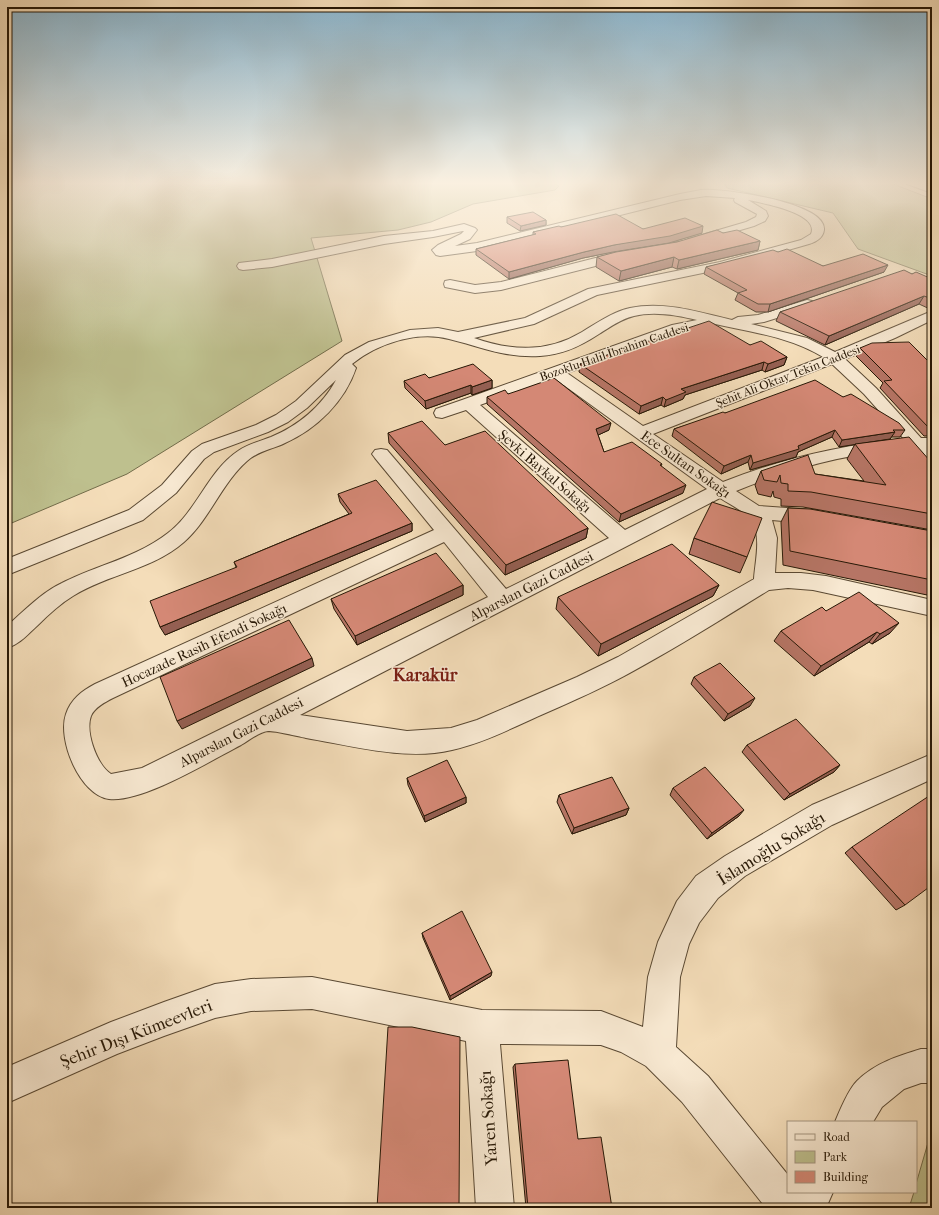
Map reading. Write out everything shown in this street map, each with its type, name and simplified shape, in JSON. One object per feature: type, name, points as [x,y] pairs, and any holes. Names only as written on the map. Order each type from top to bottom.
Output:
[{"type":"street","points":[[243,266],[272,263],[395,239]]},
{"type":"street","points":[[461,239],[438,250],[440,252],[451,252],[511,239]]},
{"type":"street","points":[[681,244],[699,239]]},
{"type":"street","points":[[457,337],[529,321],[593,292],[722,265],[798,244],[811,239]]},
{"type":"street","points":[[450,284],[475,289],[501,286],[541,277],[620,255],[638,255]]},
{"type":"street","points":[[660,265],[676,274]]},
{"type":"street","name":"Bozoklu Halil İbrahim Caddesi","points":[[442,413],[677,328],[703,322],[759,319],[818,300]]},
{"type":"street","points":[[7,567],[136,515],[168,489],[198,455],[208,448],[276,423],[302,404],[350,358],[363,349],[408,336],[436,333],[457,337],[501,350],[538,352],[565,346],[579,340],[614,318],[638,311],[665,311],[720,321],[798,340],[812,345],[834,358],[925,443],[932,463]]},
{"type":"street","name":"Şehit Ali Oktay Tekin Caddesi","points":[[642,432],[834,358],[922,327],[932,315]]},
{"type":"street","points":[[7,639],[68,590],[132,564],[154,553],[177,536],[193,520],[221,479],[243,456],[291,434],[315,416],[342,382],[347,372],[350,358]]},
{"type":"street","name":"Ece Sultan Sokağı","points":[[556,372],[642,432],[721,490],[755,512],[764,523],[767,538],[764,583]]},
{"type":"street","name":"Şevki Baykal Sokağı","points":[[468,403],[623,539]]},
{"type":"street","name":"Alparslan Gazi Caddesi","points":[[146,780],[721,490],[763,473],[825,455],[867,447],[925,443]]},
{"type":"street","points":[[380,454],[503,600]]},
{"type":"street","points":[[755,512],[803,515],[835,520]]},
{"type":"street","name":"Hocazade Rasih Efendi Sokağı","points":[[146,780],[123,785],[106,786],[95,777],[83,755],[77,728],[79,713],[89,699],[446,533]]},
{"type":"street","points":[[265,720],[407,743],[451,739],[481,730],[586,684],[626,664],[764,583],[778,580],[807,581],[836,586],[932,608]]},
{"type":"street","name":"İslamoğlu Sokağı","points":[[658,1054],[664,977],[672,949],[688,912],[707,888],[735,866],[822,815],[932,766]]},
{"type":"street","name":"Şehir Dışı Kümeevleri","points":[[7,1085],[112,1039],[164,1019],[215,1001],[251,995],[312,993],[482,1027],[601,1028],[630,1038],[658,1054],[695,1089],[790,1208]]},
{"type":"street","name":"Yaren Sokağı","points":[[482,1027],[495,1208]]},
{"type":"street","points":[[854,1121],[869,1094],[894,1075],[921,1066],[932,1066]]},
{"type":"street","points":[[806,1208],[814,1193]]},
{"type":"green space","points":[[7,239],[311,239],[342,341],[127,474],[7,525]]},
{"type":"green space","points":[[851,239],[932,239],[932,276],[858,249]]},
{"type":"green space","points":[[932,1129],[932,1208],[909,1208],[914,1193],[917,1193],[917,1181]]},
{"type":"building","points":[[517,239],[653,239],[614,245],[509,272],[476,249]]},
{"type":"building","points":[[688,239],[755,239],[760,241],[679,260],[674,257],[621,271],[597,257],[616,252],[677,242]]},
{"type":"building","points":[[787,249],[823,266],[863,254],[888,265],[770,304],[758,304],[738,293],[747,290],[706,267],[773,250],[778,252]]},
{"type":"building","points":[[904,270],[912,274],[916,272],[932,279],[932,299],[924,296],[829,336],[780,312]]},
{"type":"building","points":[[709,321],[750,345],[761,341],[787,357],[768,364],[764,362],[681,389],[686,392],[666,400],[663,397],[641,406],[580,364]]},
{"type":"building","points":[[909,342],[932,365],[932,428],[929,428],[884,381],[892,380],[860,348],[872,343]]},
{"type":"building","points":[[473,364],[492,380],[472,387],[471,385],[425,401],[404,381],[425,374],[429,378]]},
{"type":"building","points":[[554,378],[611,423],[596,429],[604,452],[632,442],[662,464],[660,465],[686,485],[621,514],[487,397],[505,390],[508,394]]},
{"type":"building","points":[[815,380],[843,397],[851,394],[899,423],[905,430],[893,430],[895,432],[842,440],[835,430],[798,446],[799,449],[753,463],[751,455],[724,466],[674,429],[723,412],[725,413]]},
{"type":"building","points":[[422,421],[445,445],[485,431],[588,528],[506,565],[388,433]]},
{"type":"building","points":[[909,437],[931,462],[928,462],[932,467],[932,514],[811,492],[788,491],[788,484],[781,483],[780,475],[777,482],[764,480],[761,471],[808,455],[815,474],[886,485],[855,444]]},
{"type":"building","points":[[376,480],[412,523],[160,627],[150,601],[237,567],[234,562],[352,513],[338,494]]},
{"type":"building","points":[[712,502],[762,518],[747,557],[694,538]]},
{"type":"building","points":[[788,508],[810,509],[932,531],[932,580],[790,551]]},
{"type":"building","points":[[672,544],[719,585],[601,644],[558,597]]},
{"type":"building","points":[[436,553],[463,585],[355,636],[331,599]]},
{"type":"building","points":[[859,592],[899,623],[880,634],[877,632],[821,666],[781,631],[822,607],[826,611]]},
{"type":"building","points":[[289,620],[312,658],[177,721],[160,677]]},
{"type":"building","points":[[720,663],[755,698],[728,714],[694,677]]},
{"type":"building","points":[[796,719],[840,765],[790,794],[747,745]]},
{"type":"building","points":[[447,760],[466,797],[424,816],[407,778]]},
{"type":"building","points":[[705,767],[744,810],[712,833],[673,788]]},
{"type":"building","points":[[612,777],[629,808],[574,828],[559,795]]},
{"type":"building","points":[[932,794],[932,885],[905,905],[852,847]]},
{"type":"building","points":[[462,911],[492,972],[450,996],[422,933]]},
{"type":"building","points":[[388,1027],[412,1027],[460,1037],[459,1208],[377,1208]]},
{"type":"building","points":[[568,1060],[578,1139],[601,1137],[612,1208],[528,1208],[515,1064]]},
{"type":"district","name":"Karakür","points":[[425,675]]}]
